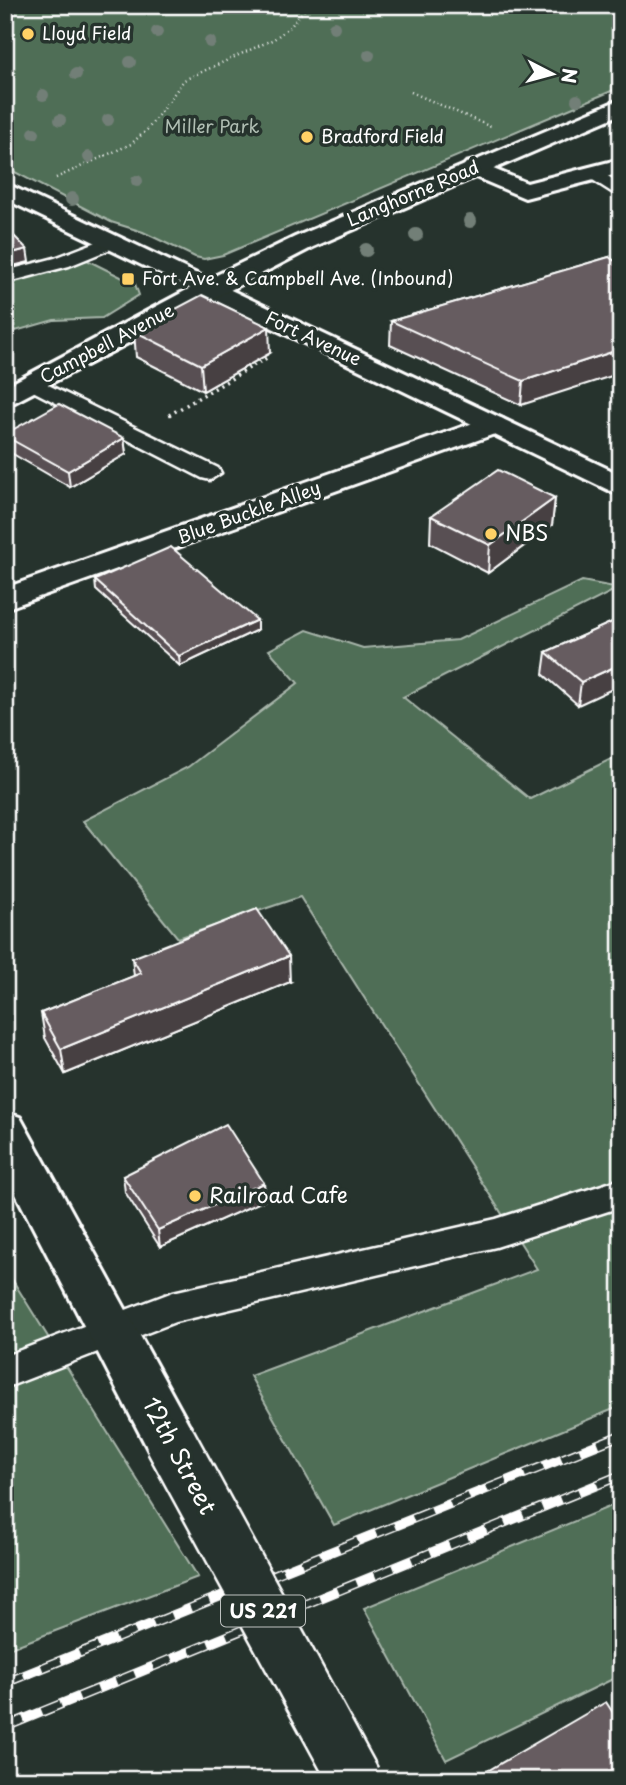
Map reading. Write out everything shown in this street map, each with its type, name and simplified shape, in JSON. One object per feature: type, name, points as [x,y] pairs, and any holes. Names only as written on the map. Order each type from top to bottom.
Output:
[{"type":"main road","name":"Langhorne Road","points":[[209,289],[335,228],[621,106]]},
{"type":"main road","points":[[474,168],[525,191],[621,166]]},
{"type":"main road","name":"Fort Avenue","points":[[5,190],[621,487]]},
{"type":"main road","name":"Campbell Avenue","points":[[5,399],[209,289]]},
{"type":"main road","name":"Blue Buckle Alley","points":[[5,599],[493,425]]},
{"type":"main road","name":"12th Street","points":[[5,1130],[355,1780]]},
{"type":"lane","points":[[594,173],[621,192]]},
{"type":"lane","points":[[5,277],[62,262],[112,242]]},
{"type":"lane","points":[[34,384],[210,473]]},
{"type":"lane","points":[[5,1373],[173,1307],[496,1233],[621,1193]]},
{"type":"path","points":[[57,178],[131,144],[148,129],[184,80],[203,69],[274,39],[291,26],[308,5]]},
{"type":"path","points":[[411,92],[499,130]]},
{"type":"path","points":[[166,417],[271,356]]},
{"type":"green space","name":"Miller Park","points":[[5,5],[621,5],[621,87],[223,255],[204,259],[143,232],[111,222],[5,167]]},
{"type":"green space","points":[[87,260],[135,284],[139,295],[102,318],[54,320],[5,334],[5,282]]},
{"type":"green space","points":[[582,581],[619,588],[403,697],[530,799],[621,754],[621,1406],[334,1525],[250,1376],[537,1269],[300,897],[178,938],[83,821],[188,767],[298,683],[269,650],[307,630],[363,648],[458,640]]},
{"type":"green space","points":[[5,1268],[198,1577],[5,1650]]},
{"type":"green space","points":[[621,1502],[621,1675],[446,1760],[364,1608]]},
{"type":"building","points":[[5,227],[27,249],[5,255]]},
{"type":"building","points":[[609,257],[621,265],[621,349],[523,381],[391,321]]},
{"type":"building","points":[[202,295],[269,327],[201,365],[134,331]]},
{"type":"building","points":[[59,404],[124,438],[68,471],[5,436]]},
{"type":"building","points":[[498,470],[555,498],[490,545],[431,516]]},
{"type":"building","points":[[171,547],[257,620],[179,656],[95,580]]},
{"type":"building","points":[[621,618],[621,664],[581,682],[546,652]]},
{"type":"building","points":[[257,909],[289,956],[61,1049],[41,1013],[141,973],[132,958]]},
{"type":"building","name":"Railroad Cafe","points":[[226,1124],[264,1183],[158,1230],[123,1176]]},
{"type":"building","points":[[606,1702],[621,1725],[621,1780],[472,1780]]},
{"type":"railway","points":[[5,1683],[621,1435]]},
{"type":"railway","points":[[5,1727],[621,1475]]},
{"type":"place","name":"Lloyd Field","points":[[28,34]]},
{"type":"place","name":"Bradford Field","points":[[307,137]]},
{"type":"place","name":"Fort Ave. & Campbell Ave. (Inbound)","points":[[128,279]]},
{"type":"place","name":"NBS","points":[[491,534]]},
{"type":"place","name":"Railroad Cafe","points":[[195,1196]]}]
